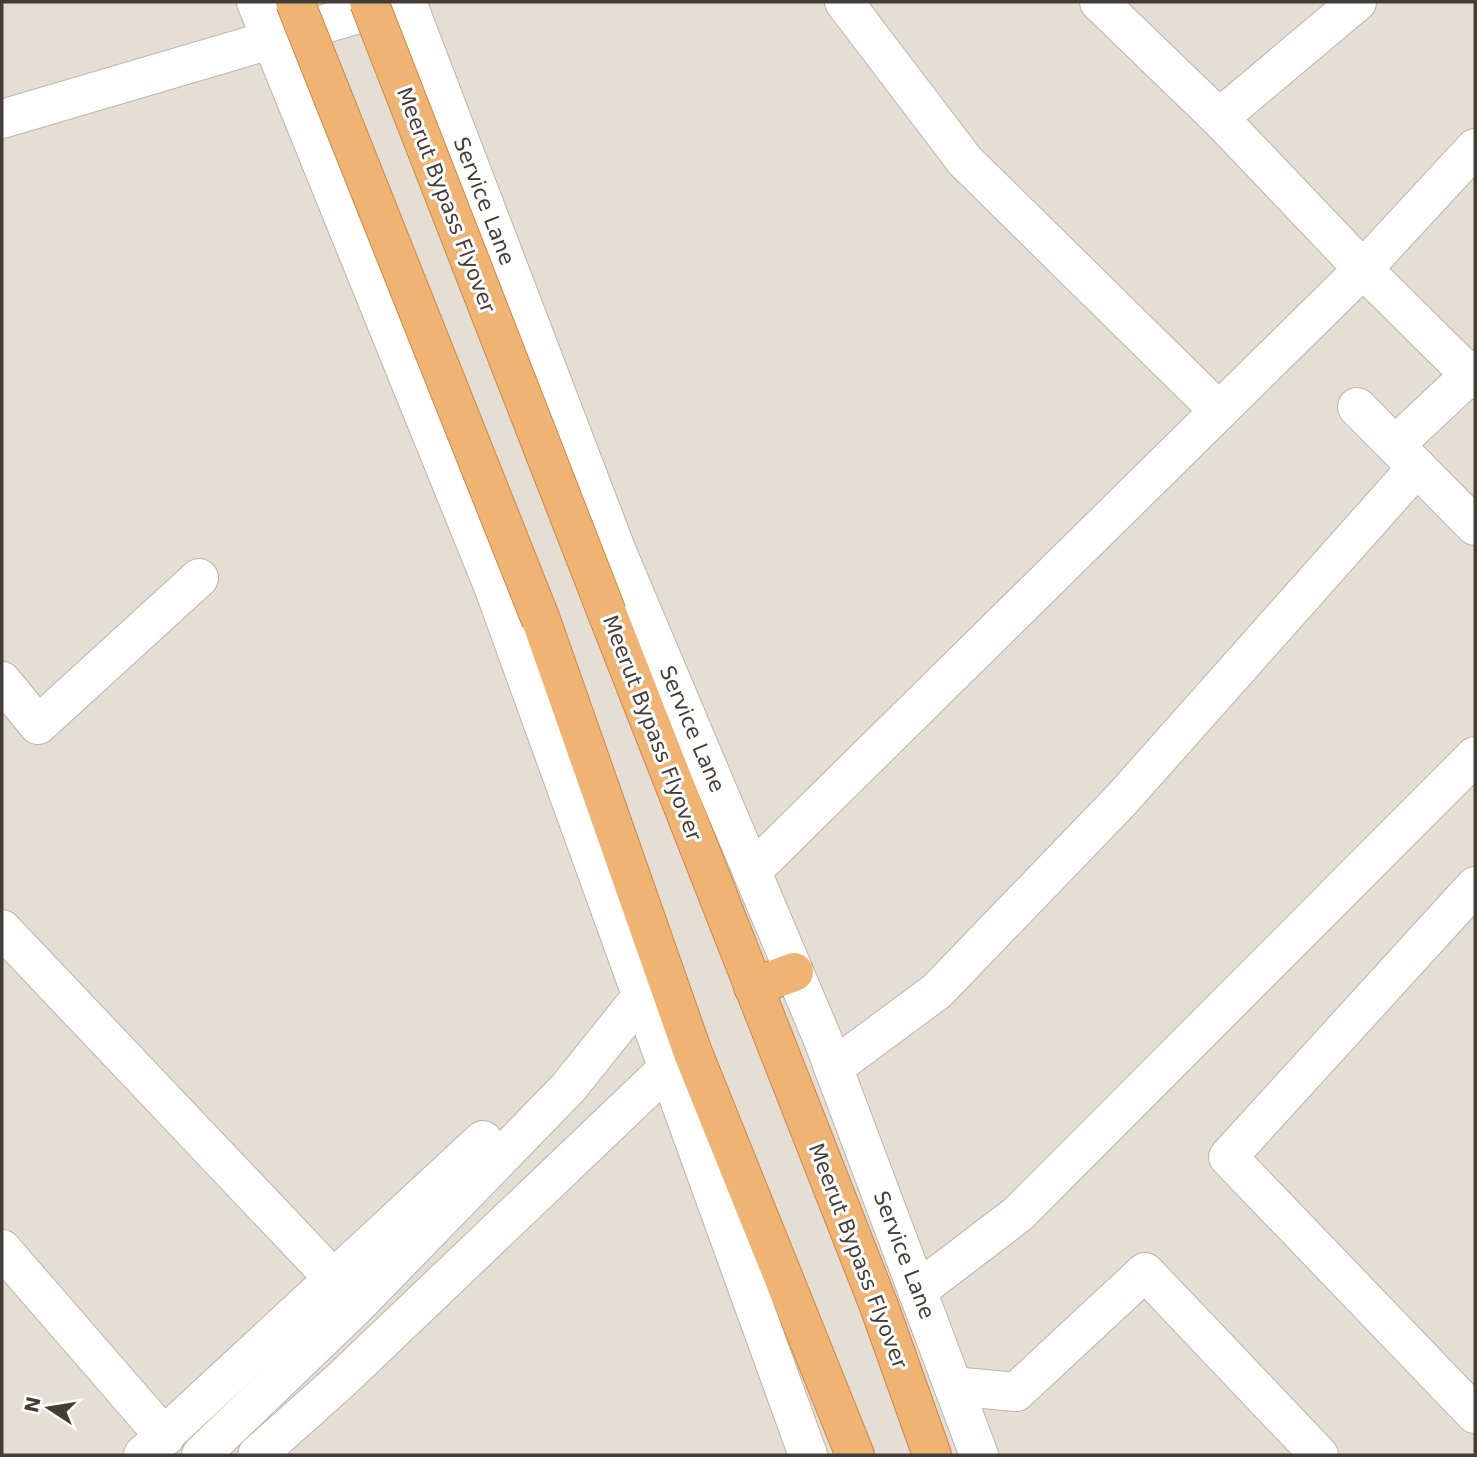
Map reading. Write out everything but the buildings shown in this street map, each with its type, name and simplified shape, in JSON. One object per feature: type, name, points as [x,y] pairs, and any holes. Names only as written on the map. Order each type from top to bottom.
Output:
[{"type":"highway","points":[[295,2],[541,620],[655,991],[680,1061],[855,1455]]},
{"type":"highway","name":"Meerut Bypass Flyover","points":[[369,2],[878,1306],[933,1455]]},
{"type":"highway","points":[[753,987],[794,972]]},
{"type":"street","points":[[2,1249],[154,1446],[346,1292],[568,1088],[655,991],[256,2]]},
{"type":"street","points":[[2,119],[399,2]]},
{"type":"street","name":"Service Lane","points":[[407,2],[618,554],[833,1068],[979,1455]]},
{"type":"street","points":[[844,2],[965,161],[1219,411]]},
{"type":"street","points":[[833,1068],[937,991],[1122,799],[1474,375],[1363,269],[1219,118],[1099,2]]},
{"type":"street","points":[[1219,118],[1357,2]]},
{"type":"street","points":[[752,871],[1363,269],[1475,148]]},
{"type":"street","points":[[1357,407],[1475,526]]},
{"type":"street","points":[[2,681],[38,725],[199,578]]},
{"type":"street","points":[[917,1291],[1018,1214],[1473,762]]},
{"type":"street","points":[[1475,886],[1228,1157],[1475,1414]]},
{"type":"street","points":[[2,929],[346,1292]]},
{"type":"street","points":[[257,1455],[340,1381],[680,1061],[808,1455]]},
{"type":"street","points":[[953,1386],[1016,1392],[1145,1272],[1319,1455]]},
{"type":"street","points":[[217,1451],[311,1349],[346,1292]]},
{"type":"street","points":[[311,1349],[340,1381]]},
{"type":"shaded area","points":[[2,2],[1475,2],[1475,1455],[2,1455]]}]
